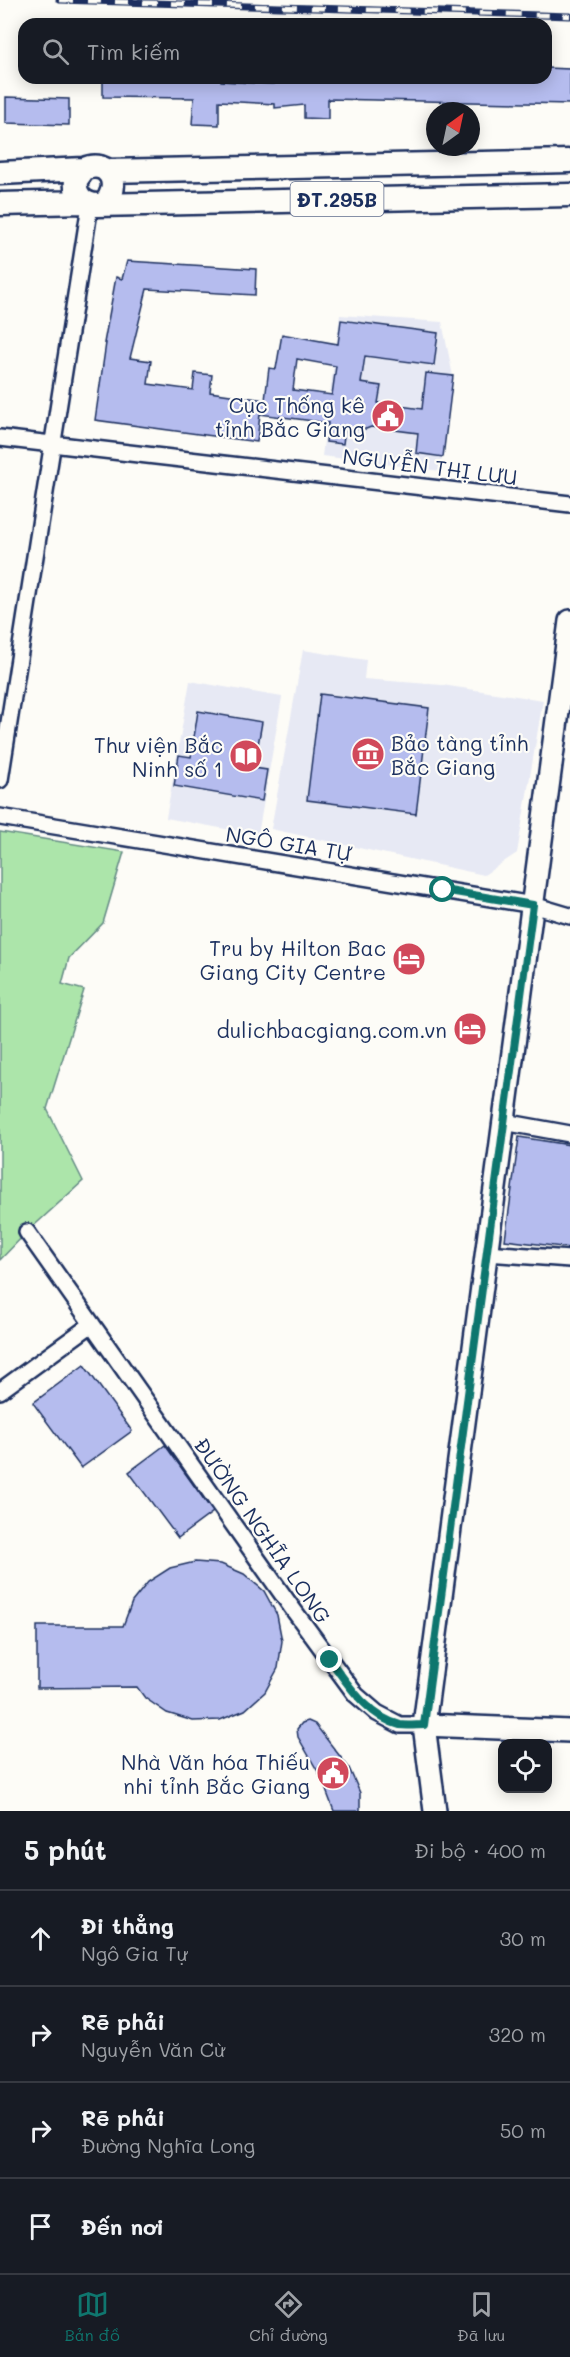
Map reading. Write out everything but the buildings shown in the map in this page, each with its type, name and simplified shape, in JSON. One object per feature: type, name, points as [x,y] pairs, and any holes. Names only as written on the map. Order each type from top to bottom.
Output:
[{"type":"main road","name":"ĐT.295B","points":[[0,172],[84,169],[96,166],[107,171],[570,161]]},
{"type":"main road","points":[[84,169],[76,180],[75,187],[77,193],[93,203],[114,189],[113,179],[107,171]]},
{"type":"main road","name":"ĐT.295B","points":[[0,204],[570,195]]},
{"type":"street","points":[[0,780],[51,443],[93,203]]},
{"type":"street","name":"NGUYỄN THỊ LƯU","points":[[0,438],[570,504]]},
{"type":"street","points":[[435,1811],[424,1725],[570,621]]},
{"type":"street","name":"NGÔ GIA TỰ","points":[[0,817],[533,905],[570,916]]},
{"type":"street","points":[[504,1122],[570,1134]]},
{"type":"street","name":"ĐƯỜNG NGHĨA LONG","points":[[27,1232],[356,1695],[377,1713],[400,1725],[424,1725]]},
{"type":"street","points":[[487,1253],[570,1259]]},
{"type":"street","points":[[0,1390],[92,1324]]},
{"type":"street","points":[[424,1725],[570,1731]]},
{"type":"shaded area","name":"Cục Thống kê tỉnh Bắc Giang","points":[[340,315],[442,322],[453,376],[440,471],[322,456]]},
{"type":"shaded area","points":[[303,650],[366,660],[364,679],[442,685],[543,700],[517,853],[484,875],[271,829]]},
{"type":"shaded area","points":[[190,681],[282,697],[258,835],[166,818]]},
{"type":"green space","points":[[0,832],[124,852],[103,923],[69,958],[62,984],[84,990],[47,1109],[83,1181],[0,1260]]},
{"type":"railway","points":[[59,0],[570,16]]},
{"type":"place","name":"Cục Thống kê tỉnh Bắc Giang","points":[[388,416]]},
{"type":"place","name":"Bảo tàng tỉnh Bắc Giang","points":[[368,754]]},
{"type":"place","name":"Thư viện Bắc Ninh số 1","points":[[246,756]]},
{"type":"place","name":"Tru by Hilton Bac Giang City Centre","points":[[409,959]]},
{"type":"place","name":"dulichbacgiang.com.vn","points":[[470,1029]]},
{"type":"place","name":"Nhà Văn hóa Thiếu nhi tỉnh Bắc Giang","points":[[333,1773]]},
{"type":"route","points":[[330,1660],[356,1695],[377,1713],[400,1725],[424,1725],[533,905],[443,890]]}]
